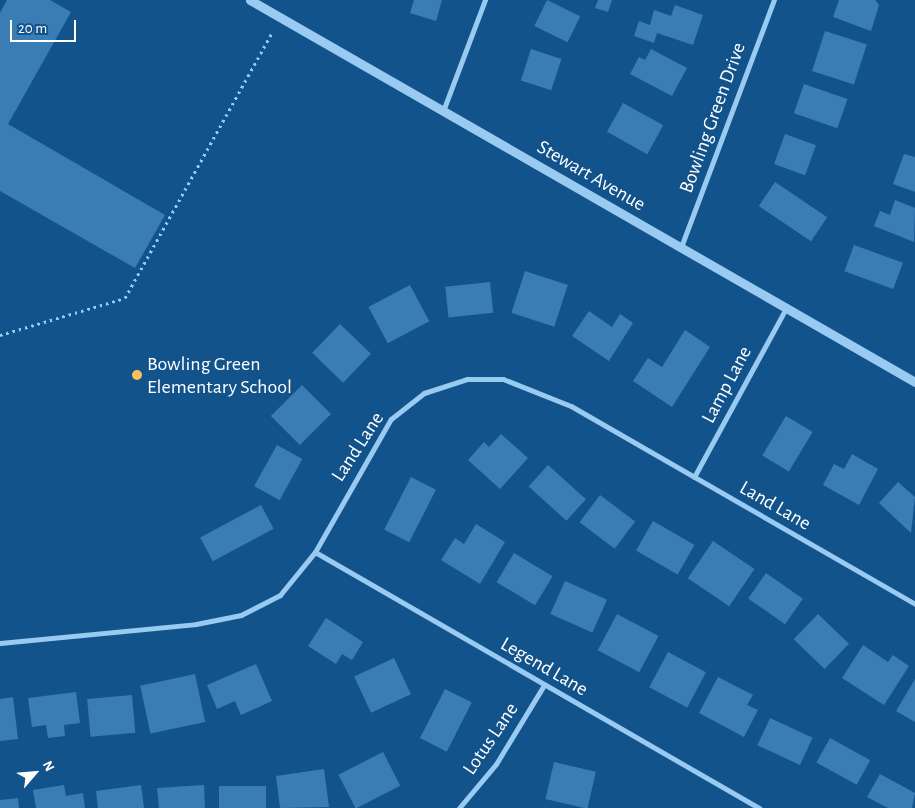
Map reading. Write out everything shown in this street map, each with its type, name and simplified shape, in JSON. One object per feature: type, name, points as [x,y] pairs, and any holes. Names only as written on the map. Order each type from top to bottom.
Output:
[{"type":"street","name":"Stewart Avenue","points":[[250,0],[915,382]]},
{"type":"street","points":[[443,111],[485,0]]},
{"type":"street","name":"Bowling Green Drive","points":[[681,247],[774,0]]},
{"type":"street","name":"Lamp Lane","points":[[694,477],[786,308]]},
{"type":"street","name":"Land Lane","points":[[0,643],[196,624],[241,615],[280,595],[315,552],[391,419],[424,393],[466,379],[503,379],[532,387],[694,477],[915,604]]},
{"type":"street","name":"Legend Lane","points":[[315,552],[759,808]]},
{"type":"street","name":"Lotus Lane","points":[[460,808],[496,764],[544,685]]},
{"type":"path","points":[[0,335],[125,298],[281,18]]},
{"type":"building","points":[[7,0],[50,0],[71,12],[8,124],[165,215],[135,268],[0,191],[0,13]]},
{"type":"building","points":[[414,0],[442,0],[436,21],[410,13]]},
{"type":"building","points":[[547,0],[580,16],[568,42],[534,26]]},
{"type":"building","points":[[598,0],[612,0],[608,12],[595,8]]},
{"type":"building","points":[[839,0],[875,0],[879,5],[871,31],[833,17]]},
{"type":"building","points":[[675,5],[703,15],[693,45],[657,33],[654,43],[634,36],[639,21],[650,25],[654,10],[671,16]]},
{"type":"building","points":[[825,31],[867,45],[854,85],[812,71]]},
{"type":"building","points":[[531,49],[561,59],[551,90],[521,80]]},
{"type":"building","points":[[651,49],[687,68],[672,96],[630,74],[639,57],[645,60]]},
{"type":"building","points":[[804,84],[847,99],[837,128],[794,113]]},
{"type":"building","points":[[623,103],[663,125],[647,154],[607,132]]},
{"type":"building","points":[[785,134],[816,145],[805,175],[774,164]]},
{"type":"building","points":[[904,154],[915,157],[915,192],[893,184]]},
{"type":"building","points":[[775,182],[827,217],[811,241],[759,206]]},
{"type":"building","points":[[895,200],[915,208],[914,242],[874,226],[880,211],[890,215]]},
{"type":"building","points":[[854,245],[903,263],[893,289],[844,271]]},
{"type":"building","points":[[525,271],[568,285],[554,327],[511,313]]},
{"type":"building","points":[[490,282],[493,313],[448,318],[445,287]]},
{"type":"building","points":[[410,285],[429,321],[388,343],[369,307]]},
{"type":"building","points":[[589,311],[612,327],[620,314],[633,323],[609,361],[572,336]]},
{"type":"building","points":[[340,324],[371,354],[343,383],[312,353]]},
{"type":"building","points":[[685,330],[710,347],[672,407],[633,381],[648,358],[662,367]]},
{"type":"building","points":[[302,385],[331,414],[300,445],[271,416]]},
{"type":"building","points":[[786,416],[813,432],[789,471],[762,455]]},
{"type":"building","points":[[501,434],[528,458],[500,489],[468,460],[484,442],[489,447]]},
{"type":"building","points":[[277,445],[302,459],[280,500],[254,486]]},
{"type":"building","points":[[852,454],[878,469],[859,505],[823,485],[834,464],[844,469]]},
{"type":"building","points":[[548,465],[586,499],[566,521],[529,487]]},
{"type":"building","points":[[411,477],[436,490],[409,542],[384,530]]},
{"type":"building","points":[[898,482],[915,497],[911,533],[879,503]]},
{"type":"building","points":[[600,495],[635,521],[615,549],[580,522]]},
{"type":"building","points":[[261,505],[274,529],[213,561],[200,537]]},
{"type":"building","points":[[653,521],[695,545],[678,574],[636,550]]},
{"type":"building","points":[[476,524],[505,542],[480,584],[441,560],[455,538],[464,544]]},
{"type":"building","points":[[713,541],[754,569],[729,606],[688,578]]},
{"type":"building","points":[[514,553],[553,576],[535,605],[496,582]]},
{"type":"building","points":[[766,573],[803,599],[785,624],[748,598]]},
{"type":"building","points":[[565,581],[607,600],[592,633],[550,614]]},
{"type":"building","points":[[617,614],[658,636],[639,672],[598,650]]},
{"type":"building","points":[[818,614],[849,644],[825,669],[794,639]]},
{"type":"building","points":[[326,618],[363,642],[352,660],[342,654],[336,664],[308,646]]},
{"type":"building","points":[[863,645],[888,662],[893,655],[909,666],[884,705],[842,678]]},
{"type":"building","points":[[668,652],[706,672],[687,708],[649,687]]},
{"type":"building","points":[[394,658],[411,694],[371,713],[354,677]]},
{"type":"building","points":[[256,664],[272,701],[241,715],[235,701],[217,709],[207,685]]},
{"type":"building","points":[[195,674],[205,722],[150,734],[140,686]]},
{"type":"building","points":[[718,677],[753,695],[747,705],[758,710],[744,737],[699,713]]},
{"type":"building","points":[[915,679],[915,722],[896,711]]},
{"type":"building","points":[[445,689],[472,703],[447,752],[420,738]]},
{"type":"building","points":[[76,692],[80,723],[64,725],[65,736],[48,738],[46,725],[32,727],[28,698]]},
{"type":"building","points":[[132,695],[135,733],[90,737],[87,699]]},
{"type":"building","points":[[13,697],[18,739],[0,741],[0,699]]},
{"type":"building","points":[[770,718],[813,738],[800,765],[757,745]]},
{"type":"building","points":[[830,738],[870,760],[857,785],[816,762]]},
{"type":"building","points":[[383,752],[400,786],[355,808],[338,775]]},
{"type":"building","points":[[554,762],[596,772],[588,808],[545,799]]},
{"type":"building","points":[[324,769],[329,807],[280,808],[276,776]]},
{"type":"building","points":[[880,774],[915,793],[912,808],[888,808],[867,797]]},
{"type":"building","points":[[64,785],[66,796],[83,793],[85,808],[36,808],[33,790]]},
{"type":"building","points":[[141,785],[144,808],[98,808],[96,791]]},
{"type":"building","points":[[204,785],[205,808],[159,808],[157,788]]},
{"type":"building","points":[[219,786],[266,786],[266,808],[219,808]]},
{"type":"building","points":[[18,798],[19,808],[0,808],[0,800]]},
{"type":"place","name":"Bowling Green Elementary School","points":[[137,375]]}]
